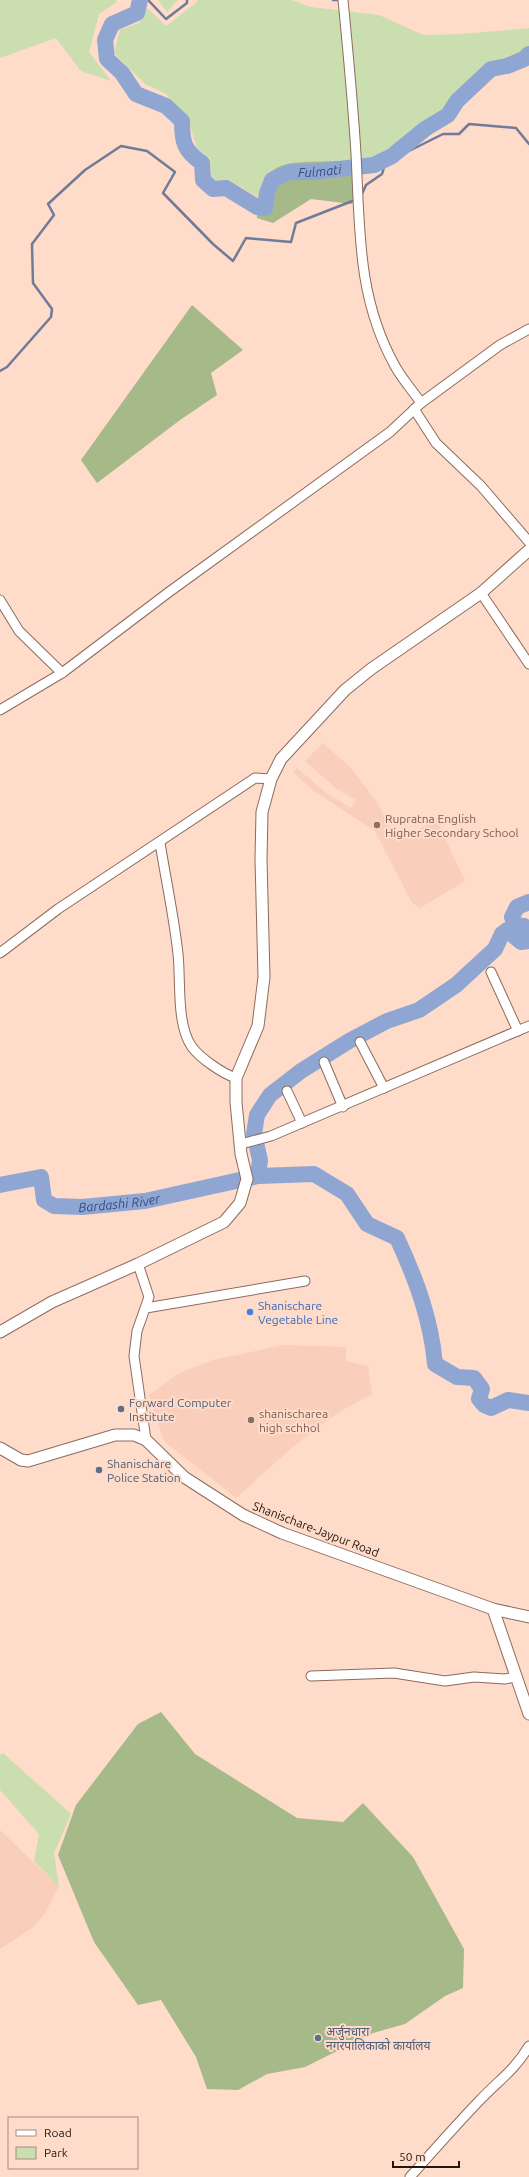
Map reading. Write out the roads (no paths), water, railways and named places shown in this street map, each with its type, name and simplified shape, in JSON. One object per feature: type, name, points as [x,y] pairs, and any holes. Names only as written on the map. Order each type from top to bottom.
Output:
[{"type":"street","points":[[343,0],[354,128],[357,199],[363,279],[375,321],[395,366],[418,406],[436,443],[491,497],[529,542]]},
{"type":"street","points":[[0,710],[62,673],[169,592],[390,432],[418,406],[500,344],[529,329]]},
{"type":"street","points":[[0,1332],[52,1302],[138,1264],[224,1222],[240,1203],[247,1179],[236,1102],[236,1078],[258,1026],[264,978],[261,859],[262,812],[271,779],[281,760],[345,690],[371,669],[481,593],[529,550]]},
{"type":"street","points":[[481,593],[529,664]]},
{"type":"street","points":[[0,600],[19,631],[62,673]]},
{"type":"street","points":[[0,953],[58,909],[160,843],[255,778],[271,779]]},
{"type":"street","points":[[160,843],[178,955],[180,1006],[186,1036],[192,1047],[226,1075],[236,1078]]},
{"type":"street","points":[[491,972],[518,1031]]},
{"type":"street","points":[[241,1144],[257,1140],[342,1107],[529,1026]]},
{"type":"street","points":[[360,1042],[384,1088]]},
{"type":"street","points":[[324,1062],[342,1107]]},
{"type":"street","points":[[287,1091],[302,1123]]},
{"type":"street","points":[[138,1264],[148,1289],[149,1297],[137,1331],[134,1356],[146,1440]]},
{"type":"street","points":[[146,1308],[305,1281]]},
{"type":"street","name":"Shanischare-Jaypur Road","points":[[0,1448],[21,1460],[28,1461],[115,1435],[134,1435],[146,1440],[184,1477],[243,1515],[282,1533],[493,1609],[529,1617]]},
{"type":"street","points":[[493,1609],[515,1677],[529,1714]]},
{"type":"street","points":[[311,1676],[394,1673],[445,1682],[474,1677],[505,1679],[515,1677]]},
{"type":"street","points":[[410,2177],[449,2132],[482,2098],[510,2074],[529,2046]]},
{"type":"waterway","name":"Fulmati","points":[[140,0],[137,13],[112,24],[105,40],[107,59],[122,73],[136,94],[166,106],[182,121],[185,145],[191,154],[202,163],[203,180],[213,189],[226,188],[257,207],[265,208],[267,193],[272,180],[290,172],[313,172],[374,165],[392,156],[425,129],[448,115],[457,101],[491,69],[507,66],[524,59],[529,54]]},
{"type":"waterway","points":[[148,0],[166,19],[187,3],[187,0]]},
{"type":"waterway","points":[[361,196],[366,185],[382,174],[387,158],[405,153],[443,134],[459,134],[469,124],[516,128],[529,144]]},
{"type":"waterway","points":[[0,371],[7,367],[51,317],[52,309],[33,283],[32,244],[54,215],[48,204],[85,170],[121,146],[147,151],[175,172],[163,193],[213,244],[233,261],[246,238],[291,242],[296,223],[355,200]]},
{"type":"waterway","points":[[529,902],[517,907],[512,917],[515,925],[524,926],[529,930]]},
{"type":"waterway","points":[[258,1176],[260,1160],[254,1134],[257,1115],[270,1095],[301,1071],[349,1041],[387,1021],[419,1010],[456,985],[495,949],[502,934],[507,930],[521,942],[529,941]]},
{"type":"waterway","name":"Bardashi River","points":[[0,1185],[41,1177],[44,1200],[54,1206],[82,1207],[145,1201],[258,1176],[314,1174],[347,1194],[367,1224],[397,1238],[422,1300],[430,1331],[435,1364],[457,1377],[474,1378],[482,1389],[479,1399],[484,1405],[491,1408],[508,1400],[529,1403]]},
{"type":"place","name":"Rupratna English Higher Secondary School","points":[[377,825]]},
{"type":"place","name":"Shanischare Vegetable Line","points":[[250,1312]]},
{"type":"place","name":"Forward Computer Institute","points":[[121,1409]]},
{"type":"place","name":"shanischarea high schhol","points":[[251,1420]]},
{"type":"place","name":"Shanischare Police Station","points":[[99,1470]]},
{"type":"place","name":"अर्जुनधारा नगरपालिकाको कार्यालय","points":[[318,2038]]}]
